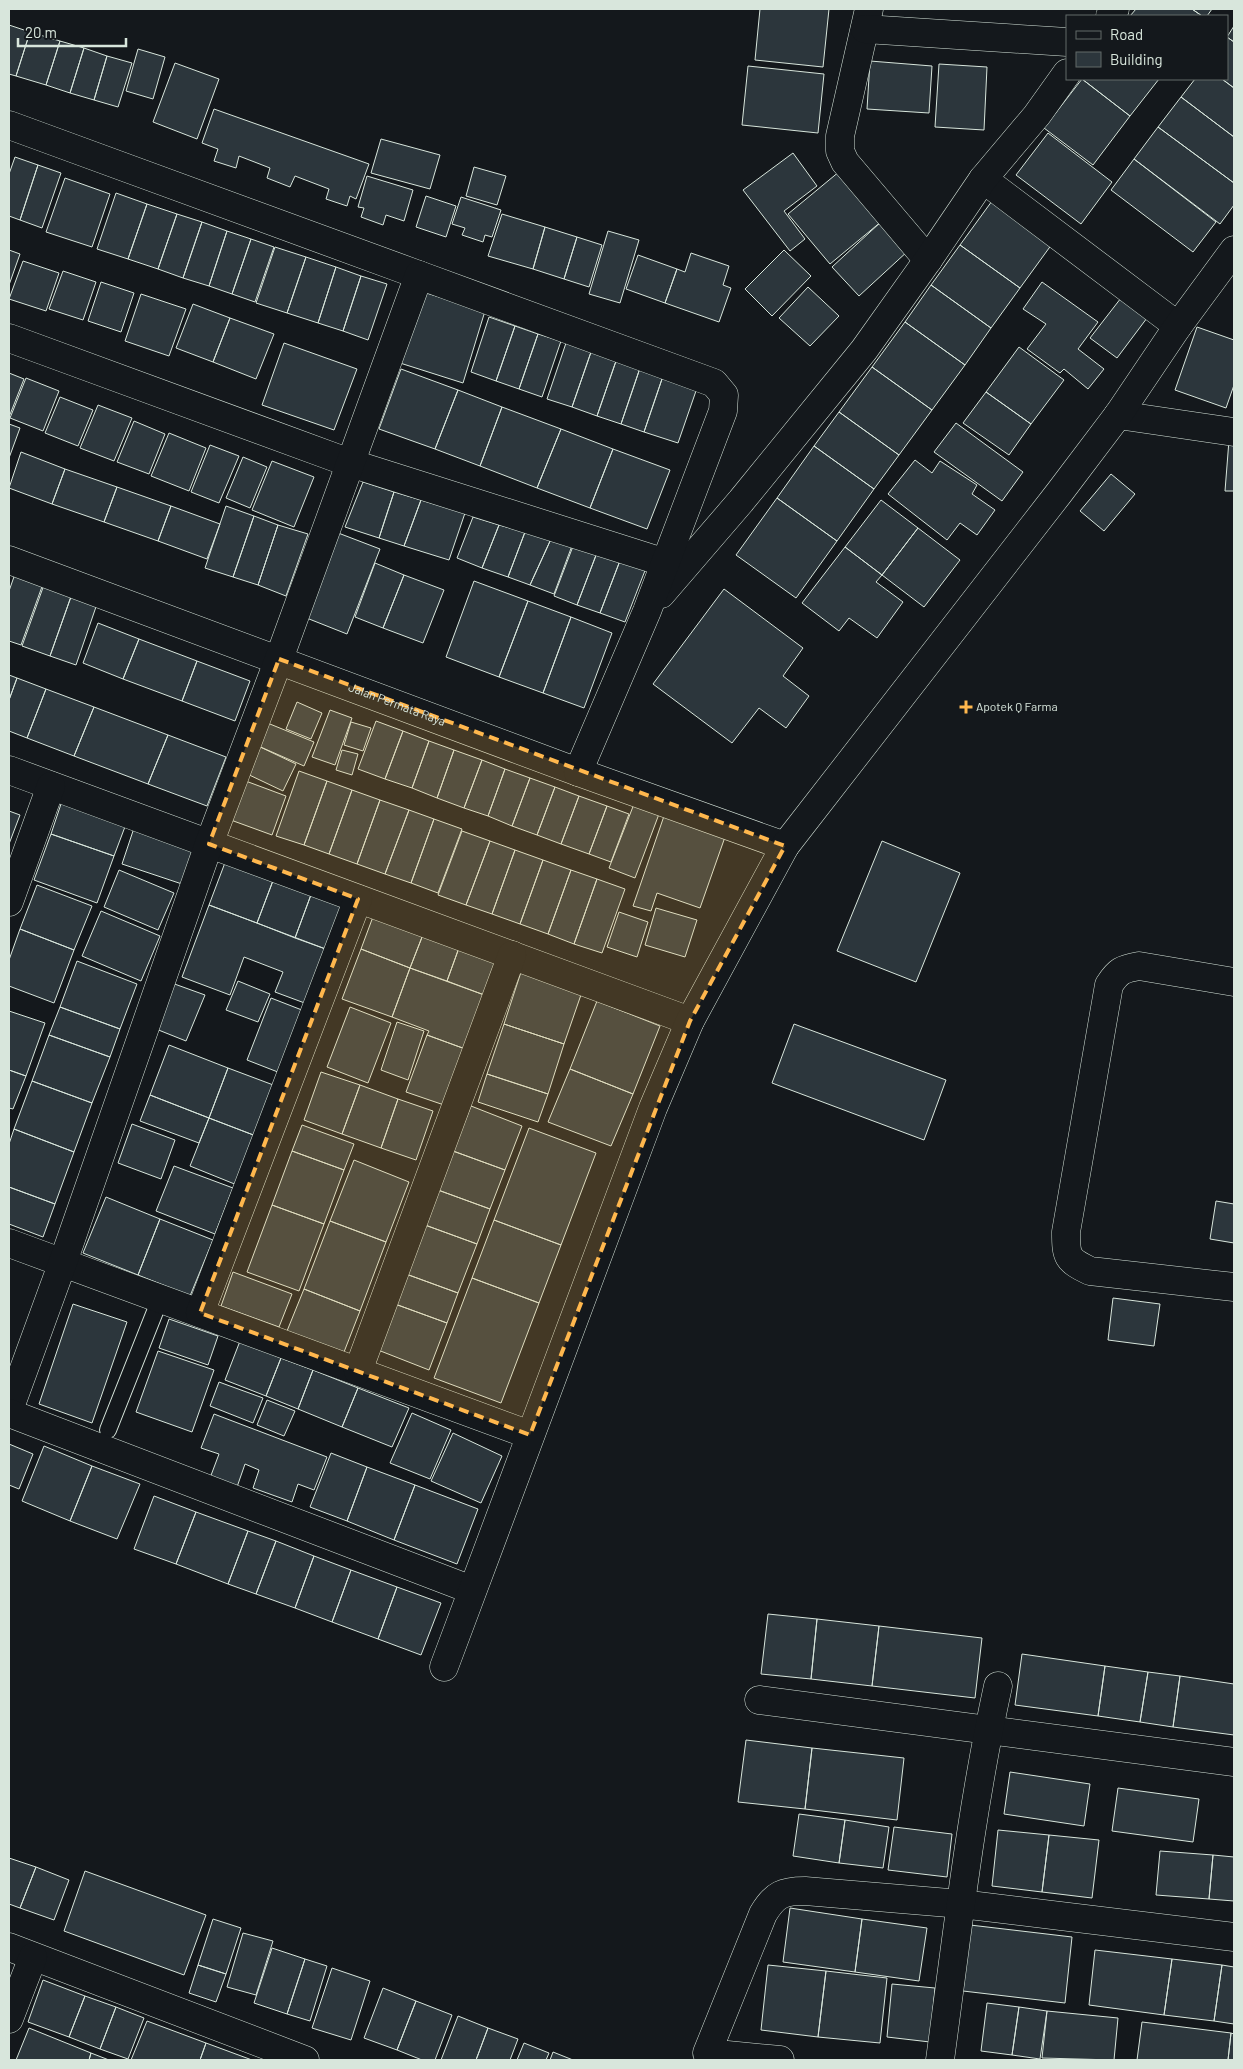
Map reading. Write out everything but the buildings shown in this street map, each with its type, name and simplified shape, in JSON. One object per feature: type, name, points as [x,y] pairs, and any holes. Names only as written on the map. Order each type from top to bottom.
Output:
[{"type":"street","points":[[928,260],[845,162],[840,151],[840,136],[867,19],[1066,42]]},
{"type":"street","points":[[647,610],[741,501],[864,350],[983,179],[1037,115],[1066,74]]},
{"type":"street","points":[[9,125],[714,383],[724,395],[723,411],[666,563],[578,772]]},
{"type":"street","points":[[983,179],[1178,326]]},
{"type":"street","points":[[444,1667],[652,1108],[690,1021],[785,846],[1118,415],[1178,326],[1234,250]]},
{"type":"street","points":[[419,275],[279,660],[209,844],[9,1411],[472,1590]]},
{"type":"street","points":[[9,338],[350,463],[666,563]]},
{"type":"street","points":[[1118,415],[1234,432]]},
{"type":"street","name":"Jalan Permata Raya","points":[[9,560],[578,772],[785,846]]},
{"type":"street","points":[[9,770],[690,1021]]},
{"type":"street","points":[[9,902],[51,786]]},
{"type":"street","points":[[200,1313],[358,899]]},
{"type":"street","points":[[358,1371],[512,956]]},
{"type":"street","points":[[1234,982],[1139,966],[1123,969],[1109,985],[1066,1232],[1066,1253],[1072,1262],[1090,1270],[1234,1287]]},
{"type":"street","points":[[9,1242],[530,1435]]},
{"type":"street","points":[[940,2060],[961,1904],[988,1730],[998,1686]]},
{"type":"street","points":[[759,1700],[1234,1762]]},
{"type":"street","points":[[780,2060],[706,2057],[763,1914],[778,1895],[790,1891],[961,1904],[1234,1937]]},
{"type":"street","points":[[9,2019],[21,1952],[305,2060]]},
{"type":"lane","points":[[108,1430],[160,1299]]},
{"type":"highlighted area","points":[[279,659],[785,846],[690,1021],[530,1435],[200,1313],[358,899],[209,844]]},
{"type":"place","name":"Apotek Q Farma","points":[[966,707]]}]
